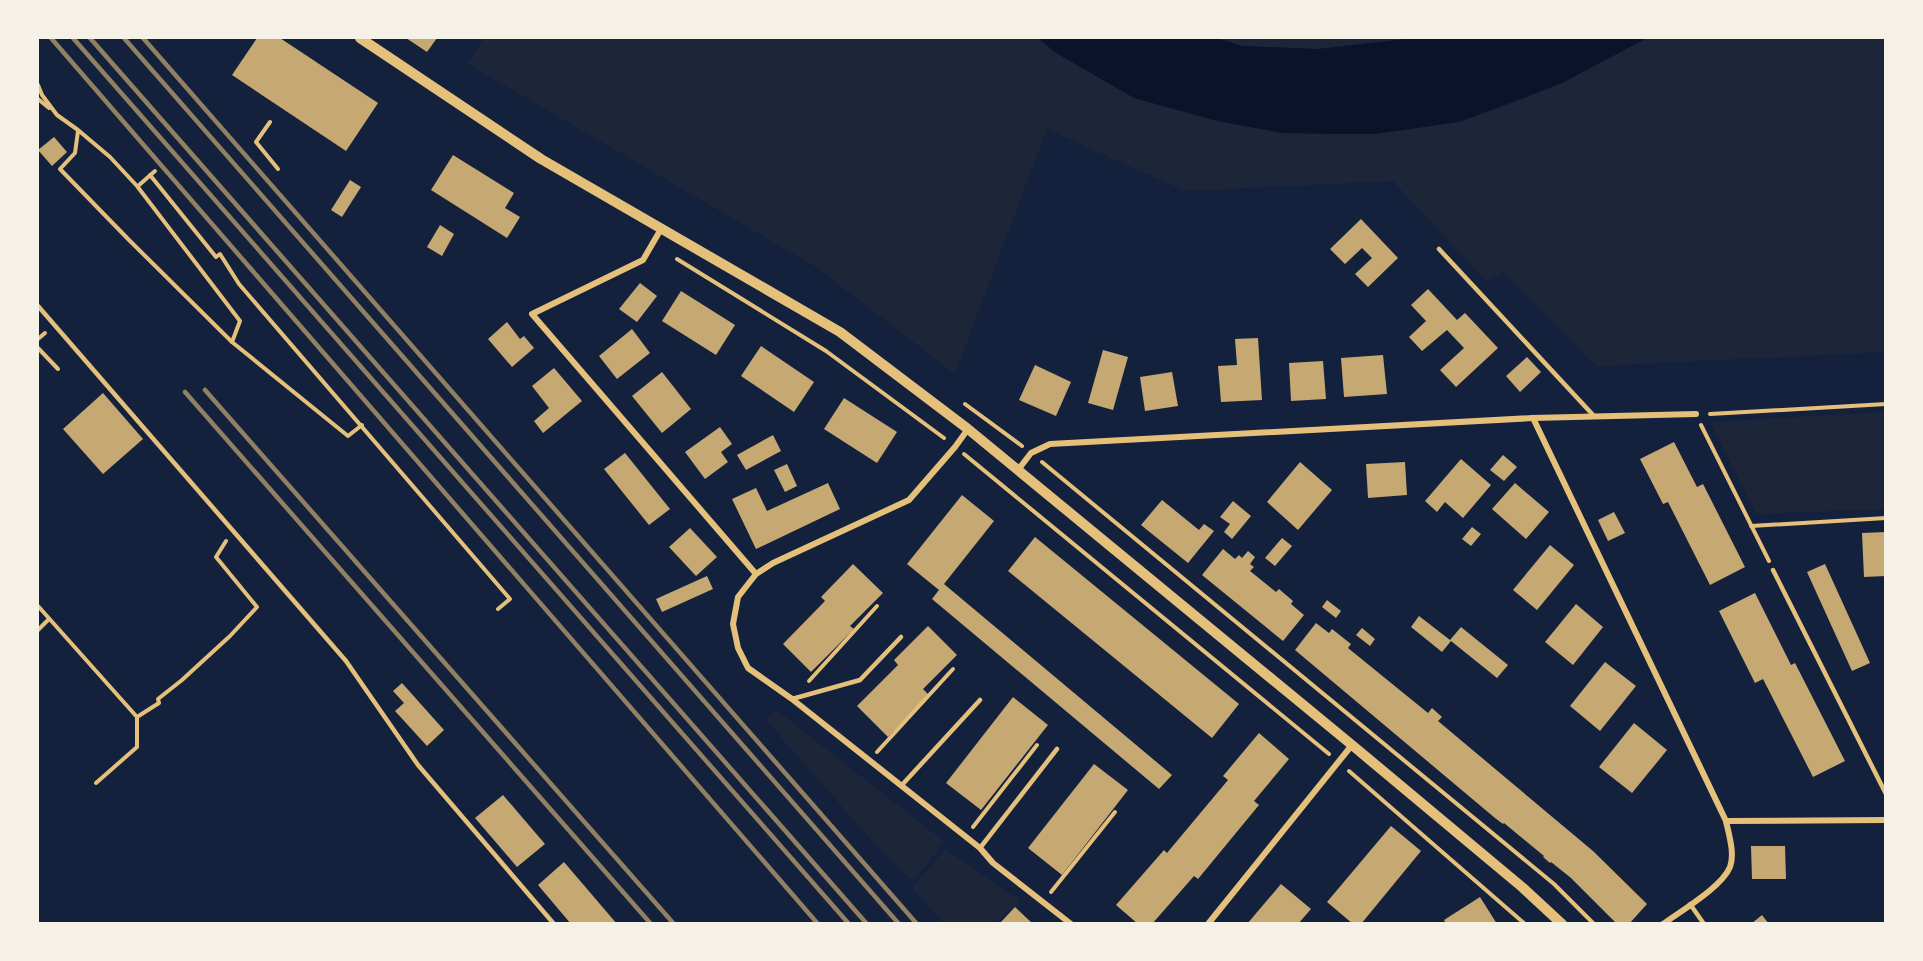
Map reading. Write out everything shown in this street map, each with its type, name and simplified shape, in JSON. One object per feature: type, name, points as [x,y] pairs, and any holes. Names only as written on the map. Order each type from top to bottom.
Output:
[{"type":"street","points":[[360,38],[541,159],[840,332],[968,429],[1352,745],[1522,887],[1562,924]]},
{"type":"street","points":[[661,229],[643,260],[532,314],[756,574]]},
{"type":"street","points":[[1017,471],[1031,453],[1050,444],[1533,418],[1696,414]]},
{"type":"street","points":[[1533,418],[1726,822],[1731,845],[1731,866],[1722,882],[1663,924]]},
{"type":"street","points":[[968,429],[909,500],[773,562],[756,574],[738,597],[733,624],[738,648],[748,668],[792,699],[980,848],[993,863],[1071,924]]},
{"type":"street","points":[[1208,924],[1352,745]]},
{"type":"street","points":[[1726,822],[1886,820]]},
{"type":"lane","points":[[1439,249],[1594,416]]},
{"type":"lane","points":[[38,306],[346,661],[418,765],[555,924]]},
{"type":"lane","points":[[1773,570],[1886,794]]},
{"type":"lane","points":[[792,699],[860,680],[901,637]]},
{"type":"lane","points":[[901,786],[980,700]]},
{"type":"lane","points":[[980,848],[1058,749]]},
{"type":"lane","points":[[1690,904],[1704,924]]},
{"type":"path","points":[[38,85],[57,115]]},
{"type":"path","points":[[38,99],[110,157],[137,186],[240,321],[232,342]]},
{"type":"path","points":[[270,122],[256,142],[278,169]]},
{"type":"path","points":[[78,130],[75,153],[60,168],[129,240],[232,342],[348,436],[362,425]]},
{"type":"path","points":[[137,186],[155,171]]},
{"type":"path","points":[[150,175],[216,257],[220,254],[239,284],[510,599],[498,609]]},
{"type":"path","points":[[653,244],[826,351],[955,447],[1338,762],[1525,924]]},
{"type":"path","points":[[38,348],[58,369]]},
{"type":"path","points":[[962,401],[1031,453],[1554,884],[1594,924]]},
{"type":"path","points":[[1773,570],[1696,414],[1886,404]]},
{"type":"path","points":[[1751,526],[1886,518]]},
{"type":"path","points":[[137,717],[159,703],[158,699],[230,636],[257,607],[216,557],[232,530]]},
{"type":"path","points":[[38,606],[137,717],[137,747],[96,783]]},
{"type":"path","points":[[792,699],[877,606]]},
{"type":"path","points":[[38,630],[49,619]]},
{"type":"path","points":[[868,761],[953,669]]},
{"type":"path","points":[[965,837],[1037,745]]},
{"type":"path","points":[[1043,902],[1115,812]]},
{"type":"shaded area","points":[[484,38],[1038,38],[1056,53],[1283,133],[1375,134],[1459,122],[1508,105],[1562,83],[1647,38],[1885,38],[1885,352],[1596,366],[1503,272],[1486,281],[1393,181],[1185,191],[1047,129],[955,374],[816,267],[468,64]]},
{"type":"shaded area","points":[[1038,38],[1217,38],[1242,46],[1318,49],[1415,38],[1647,38],[1562,83],[1459,122],[1375,134],[1333,134],[1283,133],[1217,121],[1134,98],[1056,53]]},
{"type":"shaded area","points":[[1217,38],[1415,38],[1318,49],[1242,46]]},
{"type":"shaded area","points":[[1885,412],[1885,509],[1756,514],[1710,422]]},
{"type":"shaded area","points":[[776,710],[945,842],[913,881],[874,843],[766,720]]},
{"type":"shaded area","points":[[945,849],[1020,901],[996,923],[943,923],[912,888]]},
{"type":"building","points":[[257,38],[280,38],[378,103],[346,151],[232,75]]},
{"type":"building","points":[[406,38],[437,38],[427,52]]},
{"type":"building","points":[[54,137],[67,152],[52,166],[38,150]]},
{"type":"building","points":[[453,155],[514,193],[505,208],[520,217],[507,238],[431,190]]},
{"type":"building","points":[[350,180],[361,187],[342,217],[331,210]]},
{"type":"building","points":[[1361,219],[1398,258],[1368,287],[1355,274],[1372,258],[1362,248],[1345,264],[1330,249]]},
{"type":"building","points":[[440,225],[454,234],[442,256],[427,247]]},
{"type":"building","points":[[640,283],[657,296],[637,322],[619,309]]},
{"type":"building","points":[[1428,289],[1457,320],[1465,313],[1498,348],[1456,387],[1440,370],[1464,348],[1447,330],[1422,351],[1409,337],[1426,321],[1411,305]]},
{"type":"building","points":[[681,291],[735,325],[716,355],[662,321]]},
{"type":"building","points":[[507,322],[520,339],[524,336],[534,348],[512,367],[488,339]]},
{"type":"building","points":[[632,329],[650,353],[617,379],[599,356]]},
{"type":"building","points":[[1258,338],[1262,400],[1221,402],[1218,366],[1237,365],[1235,339]]},
{"type":"building","points":[[761,346],[814,382],[794,412],[741,376]]},
{"type":"building","points":[[1103,350],[1128,357],[1113,410],[1088,403]]},
{"type":"building","points":[[1383,355],[1387,394],[1344,397],[1341,358]]},
{"type":"building","points":[[1527,357],[1541,372],[1520,392],[1506,376]]},
{"type":"building","points":[[1323,361],[1326,399],[1291,401],[1289,363]]},
{"type":"building","points":[[1035,365],[1071,382],[1056,416],[1019,400]]},
{"type":"building","points":[[554,368],[582,401],[543,433],[534,421],[549,408],[532,386]]},
{"type":"building","points":[[662,372],[691,409],[662,433],[632,396]]},
{"type":"building","points":[[1172,372],[1178,406],[1145,411],[1140,377]]},
{"type":"building","points":[[103,393],[143,439],[103,474],[63,429]]},
{"type":"building","points":[[844,398],[897,432],[877,463],[824,429]]},
{"type":"building","points":[[720,427],[732,444],[721,452],[728,462],[705,479],[685,452]]},
{"type":"building","points":[[773,435],[781,451],[746,470],[737,455]]},
{"type":"building","points":[[1674,442],[1697,487],[1703,484],[1745,567],[1710,585],[1668,502],[1663,504],[1640,459]]},
{"type":"building","points":[[625,453],[670,509],[649,525],[604,469]]},
{"type":"building","points":[[1503,455],[1517,467],[1504,481],[1490,470]]},
{"type":"building","points":[[1461,459],[1491,485],[1463,518],[1445,502],[1437,512],[1425,501]]},
{"type":"building","points":[[1300,462],[1332,490],[1298,530],[1267,502]]},
{"type":"building","points":[[1405,462],[1407,495],[1368,498],[1366,464]]},
{"type":"building","points":[[787,464],[797,486],[785,492],[774,470]]},
{"type":"building","points":[[828,483],[840,509],[756,549],[732,499],[756,488],[767,511]]},
{"type":"building","points":[[1515,483],[1549,512],[1526,539],[1492,509]]},
{"type":"building","points":[[962,495],[994,521],[944,584],[1172,775],[1159,789],[932,599],[939,590],[907,564]]},
{"type":"building","points":[[1162,500],[1199,530],[1204,524],[1214,531],[1188,563],[1141,525]]},
{"type":"building","points":[[1233,501],[1251,516],[1232,539],[1224,532],[1230,524],[1220,517]]},
{"type":"building","points":[[1614,512],[1625,533],[1608,541],[1598,520]]},
{"type":"building","points":[[1472,527],[1481,534],[1471,546],[1462,539]]},
{"type":"building","points":[[690,528],[717,557],[696,576],[669,547]]},
{"type":"building","points":[[1886,532],[1886,576],[1864,577],[1862,533]]},
{"type":"building","points":[[1035,537],[1239,704],[1212,738],[1008,571]]},
{"type":"building","points":[[1282,538],[1292,546],[1275,566],[1265,558]]},
{"type":"building","points":[[1550,545],[1574,565],[1537,610],[1513,590]]},
{"type":"building","points":[[1223,549],[1235,559],[1239,555],[1242,558],[1248,551],[1255,557],[1250,564],[1254,567],[1250,571],[1276,592],[1279,589],[1304,615],[1283,641],[1202,575]]},
{"type":"building","points":[[853,564],[883,593],[850,626],[854,629],[811,672],[783,644],[825,601],[821,597]]},
{"type":"building","points":[[1825,564],[1870,663],[1852,671],[1807,572]]},
{"type":"building","points":[[707,576],[713,589],[662,612],[656,599]]},
{"type":"building","points":[[1755,593],[1791,665],[1795,663],[1845,761],[1813,777],[1763,679],[1755,683],[1719,611]]},
{"type":"building","points":[[1327,600],[1341,611],[1336,618],[1322,607]]},
{"type":"building","points":[[1576,604],[1603,627],[1573,665],[1545,642]]},
{"type":"building","points":[[1419,616],[1450,640],[1461,627],[1508,665],[1497,678],[1451,641],[1442,652],[1411,627]]},
{"type":"building","points":[[1316,623],[1329,633],[1332,629],[1351,644],[1348,648],[1428,713],[1432,708],[1442,717],[1438,721],[1593,851],[1647,904],[1629,924],[1617,924],[1571,878],[1495,818],[1295,650]]},
{"type":"building","points":[[928,626],[957,655],[923,689],[929,695],[888,737],[857,706],[898,665],[894,660]]},
{"type":"building","points":[[1362,628],[1375,639],[1370,646],[1356,635]]},
{"type":"building","points":[[1605,662],[1636,686],[1600,731],[1570,706]]},
{"type":"building","points":[[402,683],[444,730],[427,746],[395,711],[404,703],[393,691]]},
{"type":"building","points":[[1013,697],[1048,725],[981,810],[946,783]]},
{"type":"building","points":[[1634,723],[1667,750],[1632,793],[1599,767]]},
{"type":"building","points":[[1259,733],[1289,759],[1254,801],[1259,805],[1198,879],[1194,876],[1152,924],[1138,924],[1116,905],[1164,850],[1167,853],[1228,780],[1223,776]]},
{"type":"building","points":[[1094,764],[1128,790],[1062,875],[1028,848]]},
{"type":"building","points":[[503,795],[545,844],[517,867],[475,818]]},
{"type":"building","points":[[1391,826],[1421,851],[1361,924],[1353,924],[1327,902]]},
{"type":"building","points":[[1751,846],[1785,846],[1786,879],[1752,879]]},
{"type":"building","points":[[564,862],[617,924],[571,924],[538,885]]},
{"type":"building","points":[[1281,884],[1311,909],[1298,924],[1247,924]]},
{"type":"building","points":[[1480,897],[1497,924],[1446,924],[1444,920]]},
{"type":"building","points":[[1015,907],[1033,924],[1002,924],[1001,922]]},
{"type":"building","points":[[1762,915],[1769,924],[1751,924]]},
{"type":"railway","points":[[51,38],[818,924]]},
{"type":"railway","points":[[73,38],[849,924]]},
{"type":"railway","points":[[90,38],[867,924]]},
{"type":"railway","points":[[124,38],[899,924]]},
{"type":"railway","points":[[143,38],[917,924]]},
{"type":"railway","points":[[205,390],[674,924]]},
{"type":"railway","points":[[185,392],[651,924]]}]
